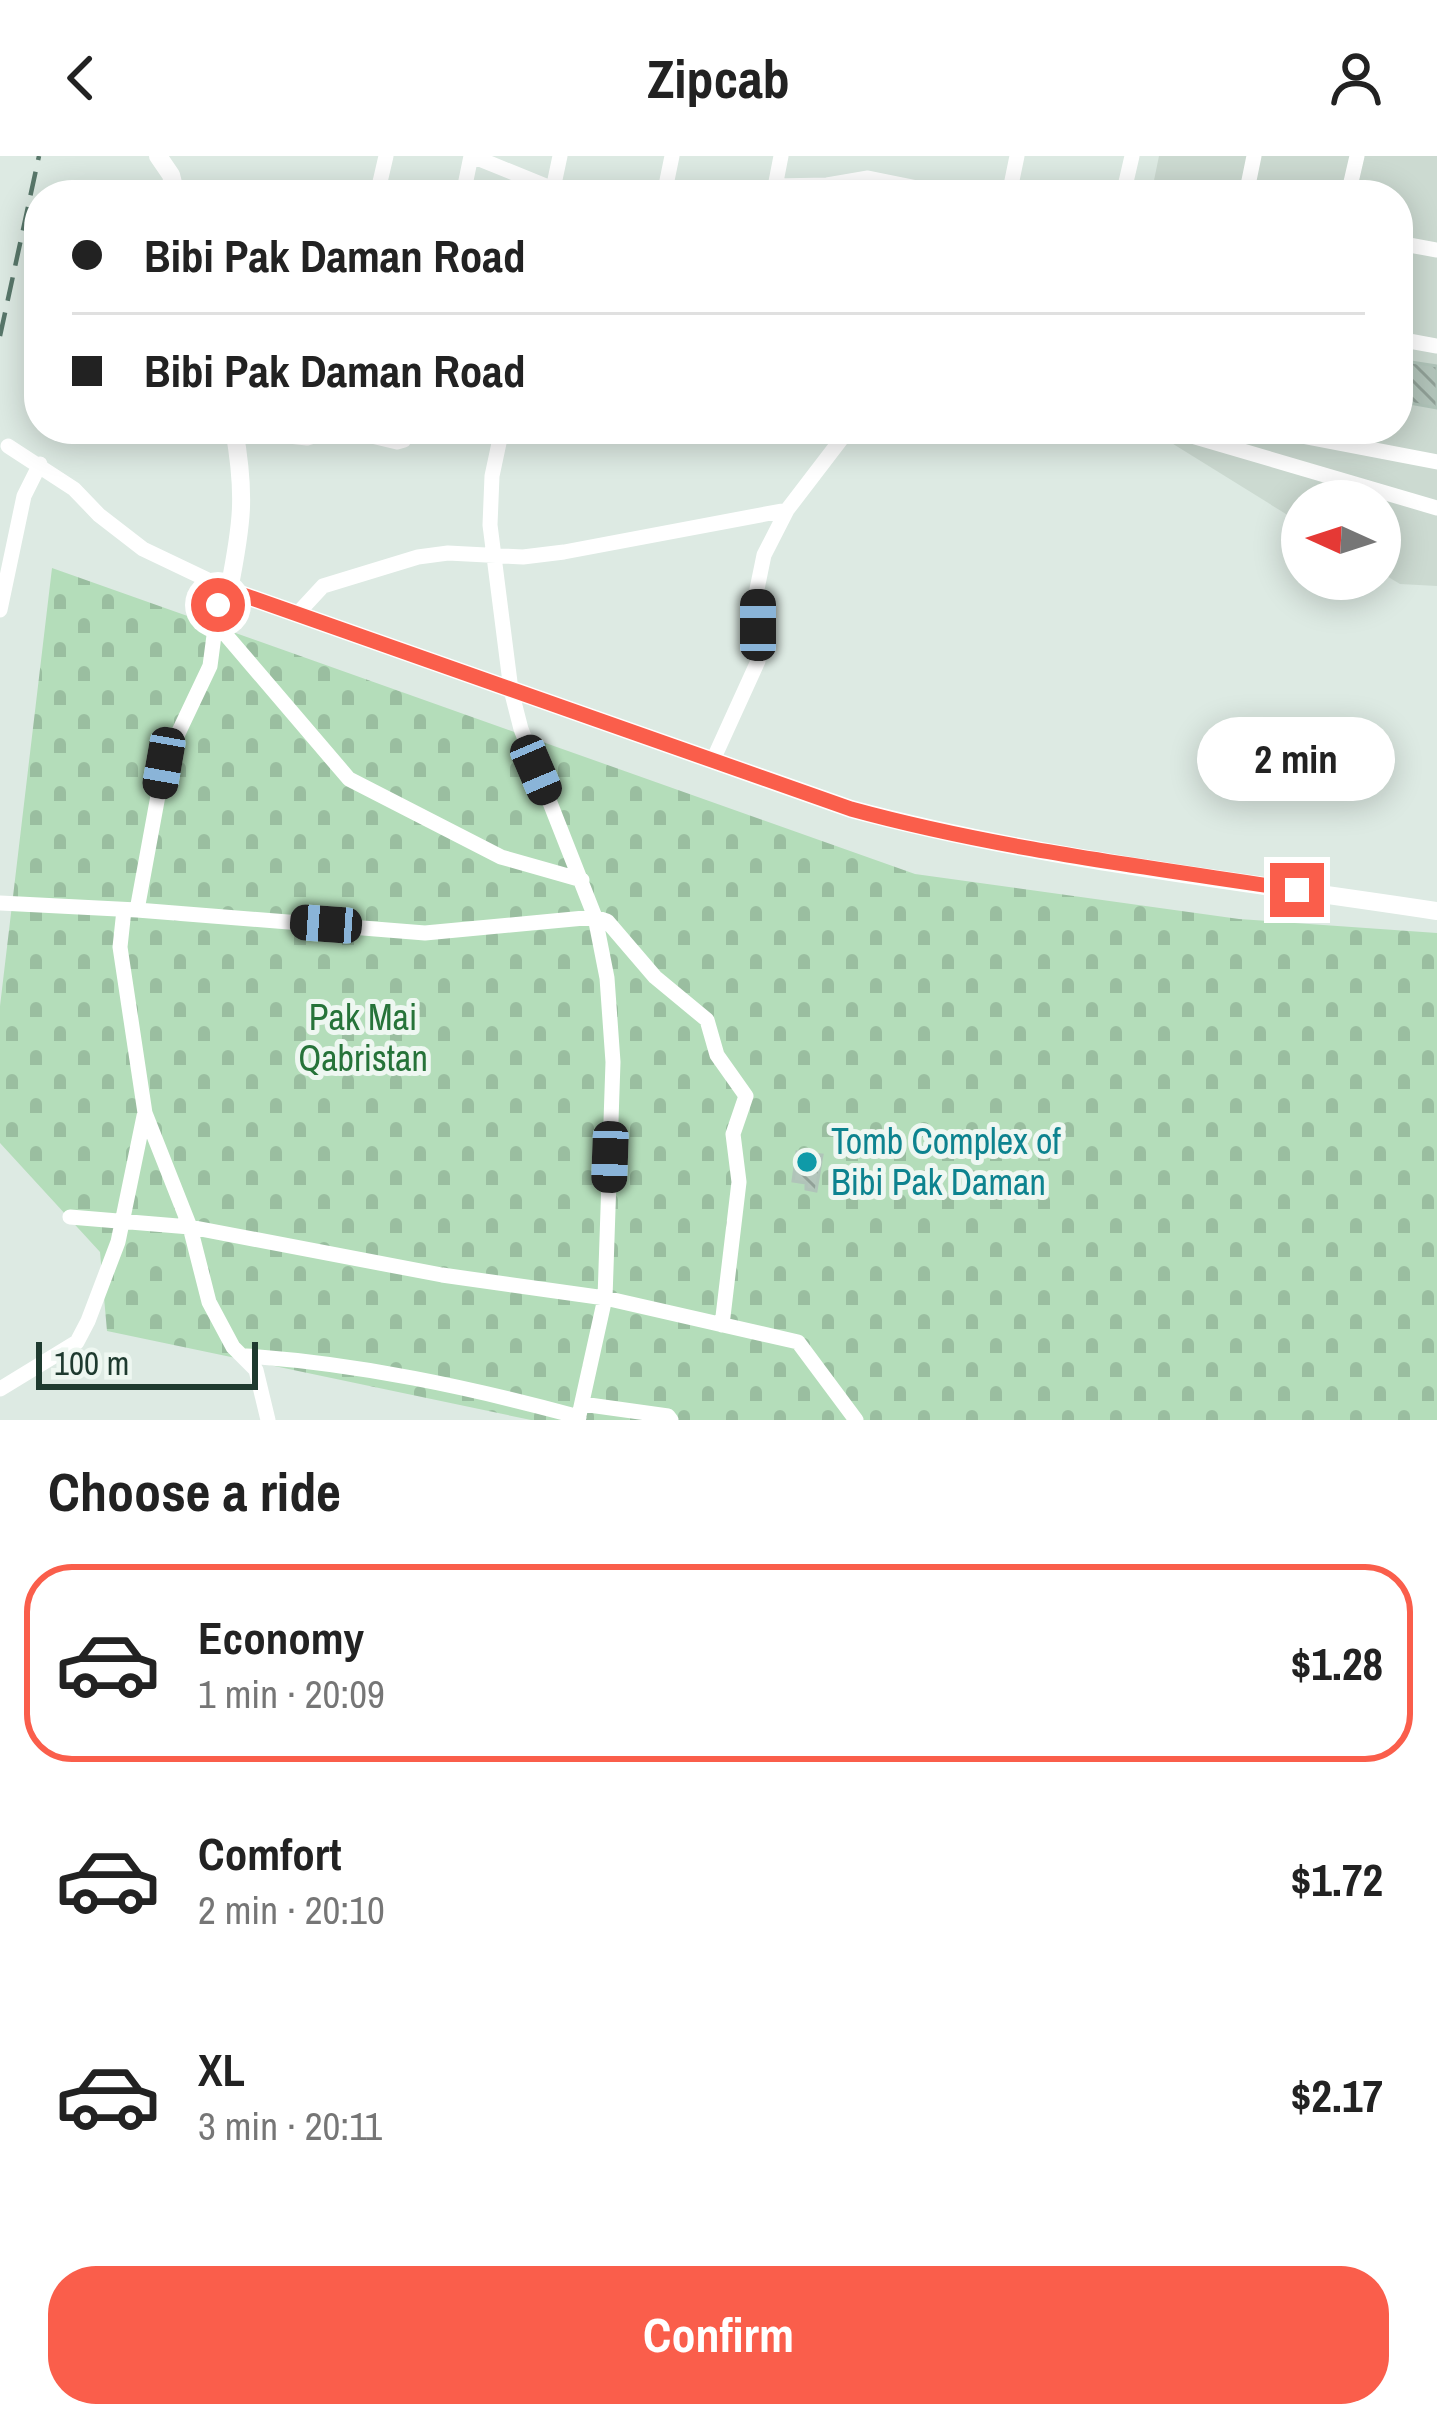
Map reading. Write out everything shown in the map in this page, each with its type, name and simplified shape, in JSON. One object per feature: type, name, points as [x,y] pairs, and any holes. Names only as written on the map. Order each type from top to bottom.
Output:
[{"type":"street","points":[[472,156],[533,180]]},
{"type":"street","points":[[236,444],[243,512],[229,590],[218,605],[210,666],[164,763],[120,946],[145,1113],[190,1227],[218,1324],[256,1370],[268,1420]]},
{"type":"street","points":[[499,444],[490,496],[511,690],[521,729],[596,917],[607,978],[613,1062],[605,1298],[580,1414]]},
{"type":"street","points":[[713,760],[758,661],[758,590],[764,555],[787,510],[836,444]]},
{"type":"street","points":[[1230,444],[1415,505],[1437,508]]},
{"type":"street","points":[[1344,444],[1437,462]]},
{"type":"street","points":[[8,446],[40,464],[143,549],[229,590],[851,809],[1017,848],[1437,911]]},
{"type":"street","points":[[0,610],[24,496],[40,464]]},
{"type":"street","points":[[298,613],[323,586],[384,566],[448,553],[493,557],[564,552],[787,510]]},
{"type":"street","points":[[214,621],[349,779],[501,857],[582,880]]},
{"type":"street","points":[[0,903],[425,933],[596,917],[607,921],[655,977],[707,1020],[717,1054],[746,1096],[733,1134],[739,1182],[722,1324]]},
{"type":"street","points":[[0,1389],[77,1342],[123,1220],[145,1113]]},
{"type":"street","points":[[70,1217],[190,1227],[442,1275],[605,1298],[798,1342],[856,1420]]},
{"type":"street","points":[[246,1356],[324,1361],[580,1414],[668,1416],[671,1420]]},
{"type":"shaded area","points":[[1159,156],[1437,156],[1437,586],[1401,584],[1401,480],[1281,480],[1281,511],[1173,444],[1413,444],[1413,180],[1154,180]]},
{"type":"green space","name":"Pak Mai Qabristan","points":[[52,568],[915,874],[1239,919],[1437,933],[1437,1420],[531,1420],[107,1331],[100,1252],[0,1143],[0,1006]]},
{"type":"building","points":[[1413,362],[1437,366],[1437,408],[1413,404]]},
{"type":"building","points":[[797,1152],[822,1155],[816,1191],[793,1181]]},
{"type":"railway","points":[[34,180],[39,156]]},
{"type":"railway","points":[[0,336],[24,225]]},
{"type":"place","name":"Tomb Complex of Bibi Pak Daman","points":[[807,1162]]},
{"type":"route","points":[[218,605],[229,590],[851,809],[925,829],[1017,848],[1297,890]]}]
